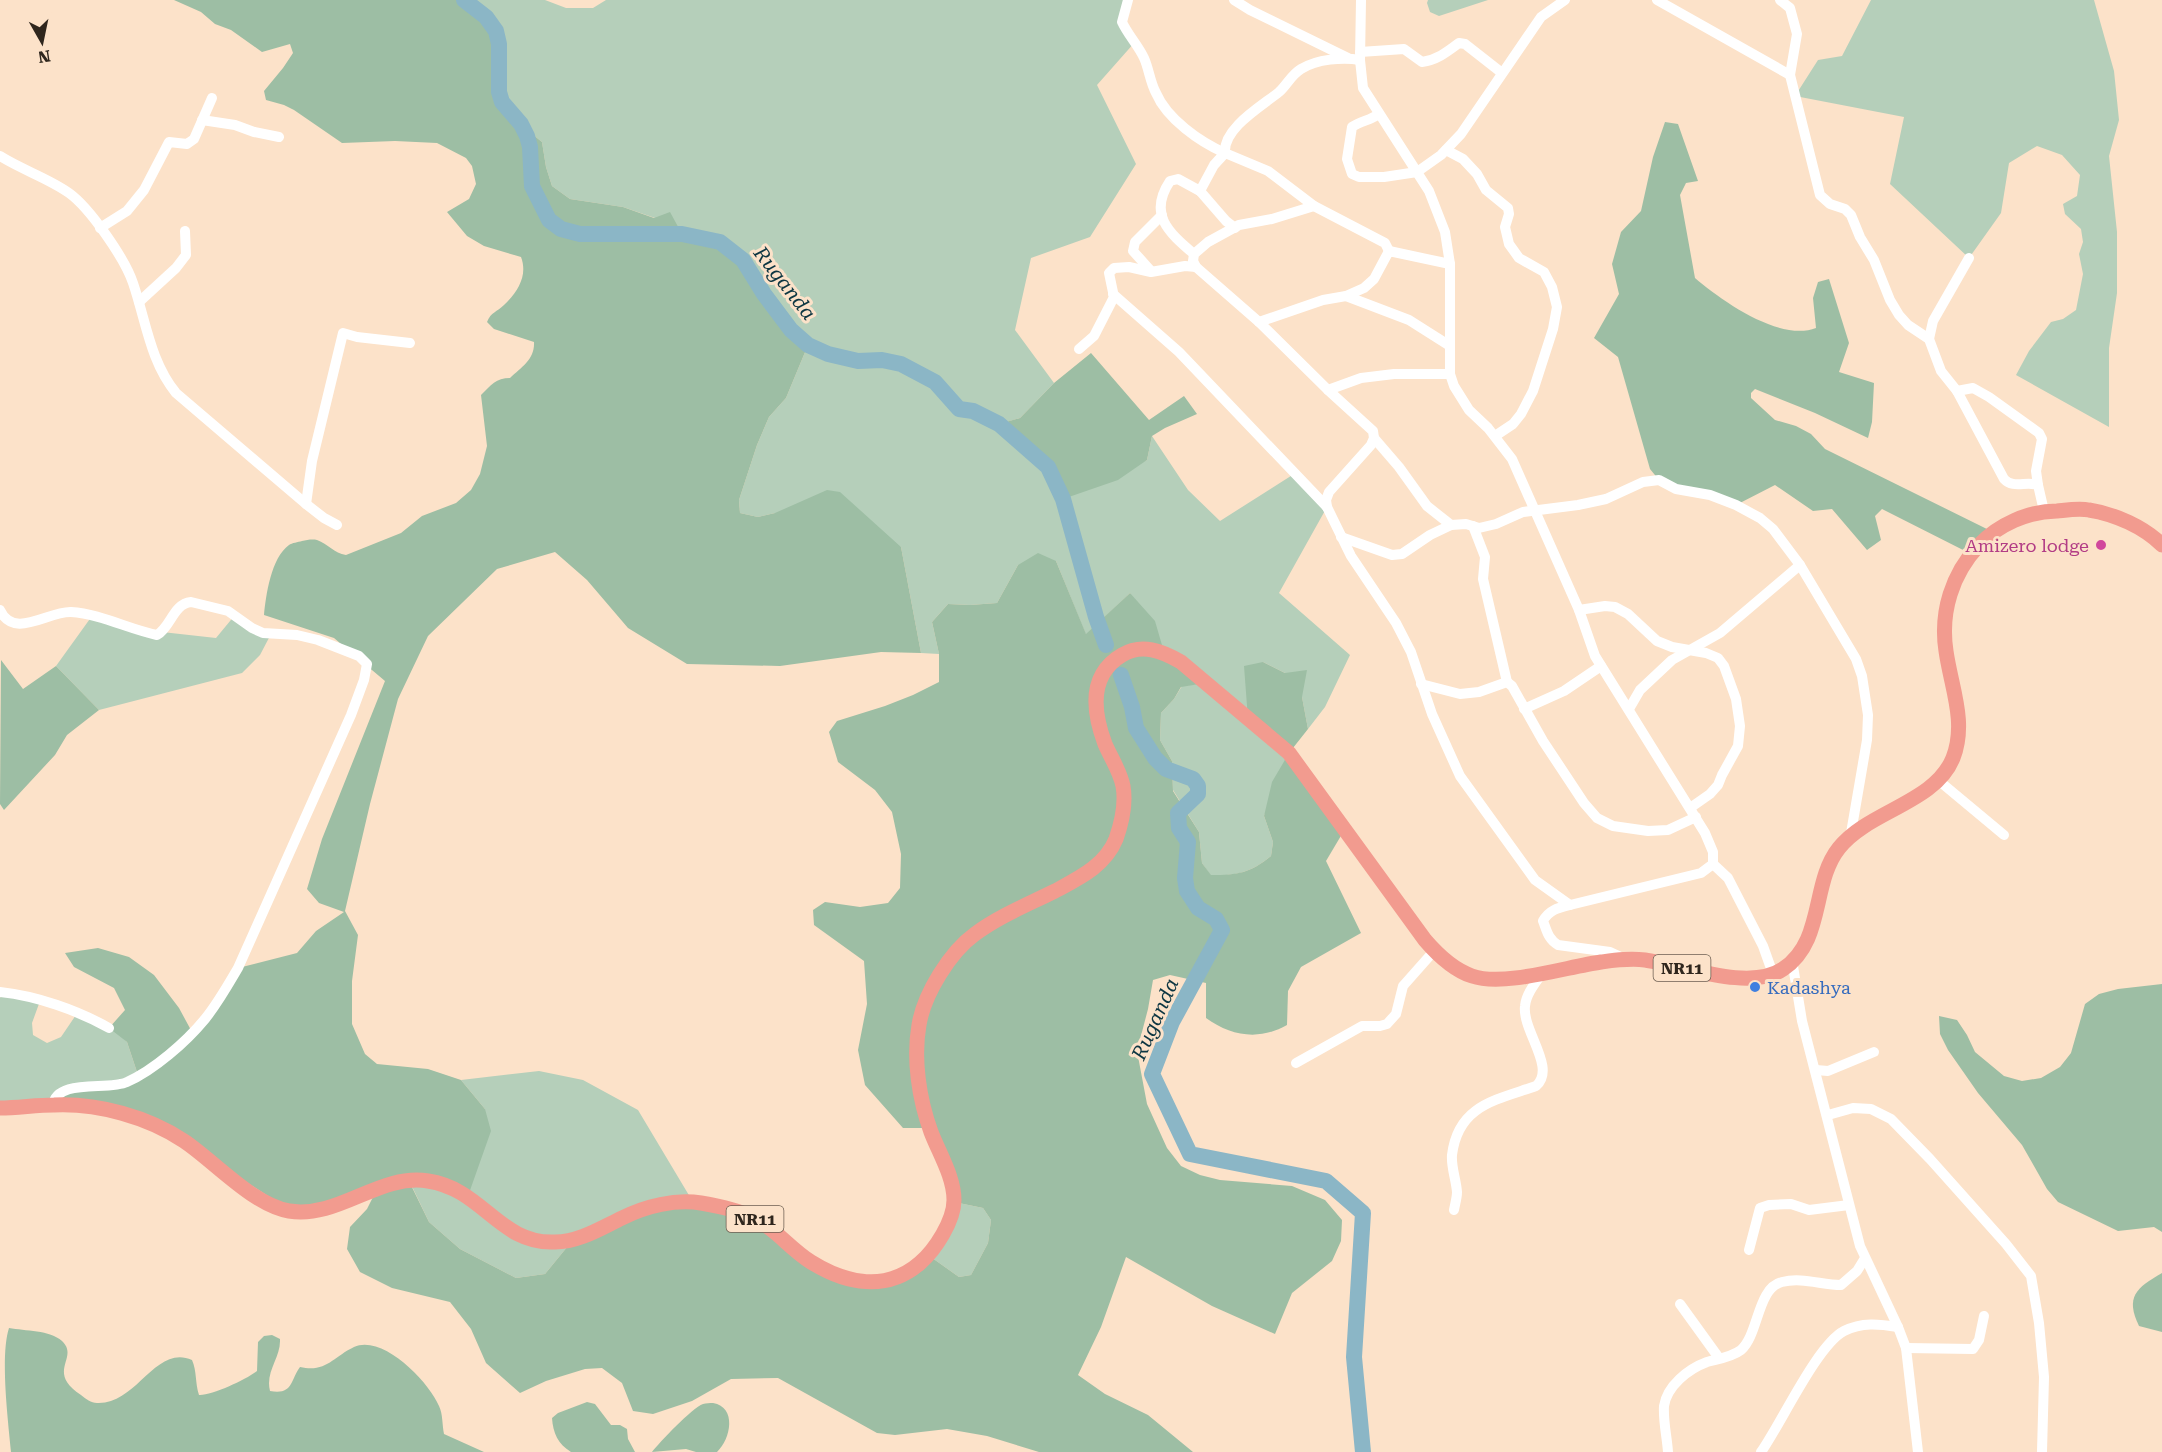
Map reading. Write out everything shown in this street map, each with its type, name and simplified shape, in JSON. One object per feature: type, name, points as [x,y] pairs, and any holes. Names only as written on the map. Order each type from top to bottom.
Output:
[{"type":"highway","name":"NR11","points":[[0,1108],[52,1105],[93,1108],[162,1128],[184,1141],[260,1200],[276,1208],[293,1212],[322,1210],[408,1178],[451,1185],[509,1230],[529,1239],[552,1243],[572,1241],[642,1209],[660,1204],[693,1202],[721,1206],[753,1217],[777,1232],[811,1262],[844,1277],[862,1283],[902,1275],[916,1267],[937,1245],[954,1202],[950,1177],[929,1128],[920,1089],[916,1051],[919,1024],[925,1003],[937,978],[960,948],[975,934],[1082,877],[1102,861],[1114,843],[1125,801],[1122,781],[1102,734],[1096,694],[1098,681],[1107,666],[1125,653],[1142,648],[1164,652],[1181,662],[1289,753],[1378,878],[1434,951],[1459,970],[1474,977],[1498,980],[1623,958],[1646,960],[1741,979],[1773,974],[1784,969],[1801,952],[1812,929],[1828,867],[1837,850],[1851,833],[1931,788],[1951,762],[1957,744],[1958,705],[1946,649],[1946,611],[1950,593],[1964,563],[1994,532],[2022,518],[2044,511],[2089,510],[2135,525],[2162,545]]},
{"type":"street","points":[[1128,0],[1122,15],[1122,22],[1145,60],[1155,92],[1163,107],[1215,149],[1268,171],[1314,206],[1385,243],[1389,251]]},
{"type":"street","points":[[1234,0],[1348,58]]},
{"type":"street","points":[[1360,0],[1360,56],[1363,88],[1430,191],[1444,232],[1450,264],[1450,374],[1469,410],[1495,436],[1512,459],[1579,610],[1595,656],[1705,833],[1713,852],[1713,864],[1728,878],[1762,946],[1773,974]]},
{"type":"street","points":[[1379,114],[1352,127],[1347,159],[1352,174],[1359,177],[1384,177],[1417,172],[1446,150],[1461,134],[1541,17],[1565,0]]},
{"type":"street","points":[[1657,0],[1790,75]]},
{"type":"street","points":[[1780,0],[1790,8],[1797,34],[1790,75],[1820,195],[1830,204],[1845,209],[1851,215],[1899,315],[1908,325],[1929,339]]},
{"type":"street","points":[[1226,153],[1225,146],[1252,112],[1280,91],[1302,68],[1316,63],[1404,49],[1422,62],[1431,61],[1459,43],[1465,44],[1502,73]]},
{"type":"street","points":[[100,228],[127,211],[144,190],[169,142],[177,141],[187,144],[194,139],[212,98]]},
{"type":"street","points":[[202,120],[235,125],[279,137]]},
{"type":"street","points":[[1446,150],[1462,159],[1477,174],[1486,190],[1508,208],[1509,214],[1505,227],[1509,244],[1519,258],[1544,272],[1552,287],[1557,307],[1553,329],[1533,391],[1513,424],[1495,436]]},
{"type":"street","points":[[1200,191],[1214,165],[1226,153]]},
{"type":"street","points":[[0,156],[71,194],[100,228],[128,269],[152,351],[159,369],[176,393],[306,504],[337,525]]},
{"type":"street","points":[[1194,254],[1164,222],[1161,195],[1170,181],[1178,179],[1200,191],[1235,228]]},
{"type":"street","points":[[1314,206],[1235,228],[1208,242],[1194,254],[1193,261],[1196,267],[1259,322],[1373,431],[1374,438],[1371,445],[1329,492],[1326,500],[1327,507],[1351,556],[1396,623],[1412,652],[1421,684],[1460,776],[1535,880],[1570,904]]},
{"type":"street","points":[[1151,272],[1133,251],[1135,242],[1162,215]]},
{"type":"street","points":[[139,302],[176,268],[186,255],[185,231]]},
{"type":"street","points":[[1389,251],[1450,264]]},
{"type":"street","points":[[1259,322],[1323,300],[1346,296],[1364,288],[1374,279],[1389,251]]},
{"type":"street","points":[[1969,258],[1933,321],[1929,339],[1941,372],[1957,391],[1996,467],[2004,478],[2012,484],[2038,485]]},
{"type":"street","points":[[1079,349],[1094,336],[1114,297],[1108,273],[1113,268],[1129,267],[1151,272],[1185,266],[1196,267]]},
{"type":"street","points":[[1113,294],[1179,352],[1327,507]]},
{"type":"street","points":[[1346,296],[1409,320],[1450,346]]},
{"type":"street","points":[[306,504],[312,461],[344,333],[357,337],[410,343]]},
{"type":"street","points":[[1328,390],[1361,378],[1394,374],[1450,374]]},
{"type":"street","points":[[1957,391],[1973,388],[2039,433],[2042,439],[2036,471],[2044,511]]},
{"type":"street","points":[[1374,438],[1399,466],[1427,506],[1451,525]]},
{"type":"street","points":[[1341,537],[1392,555],[1402,555],[1430,535],[1451,525],[1479,528],[1496,525],[1523,512],[1606,499],[1643,482],[1659,480],[1676,489],[1710,495],[1760,518],[1773,529],[1800,566],[1856,659],[1862,676],[1868,716],[1867,740],[1851,833]]},
{"type":"street","points":[[1473,526],[1485,557],[1483,579],[1507,682],[1512,686],[1524,709],[1584,803],[1597,818],[1613,826],[1648,831],[1668,830],[1693,812],[1718,785],[1738,746],[1740,726],[1736,699],[1724,666],[1718,658],[1657,641],[1628,614],[1615,607],[1605,606],[1579,610]]},
{"type":"street","points":[[1629,709],[1640,690],[1672,660],[1720,633],[1800,566]]},
{"type":"street","points":[[0,610],[4,619],[10,622],[29,622],[70,612],[105,619],[157,635],[162,632],[180,607],[191,602],[228,611],[263,633],[297,635],[318,640],[359,656],[367,664],[364,680],[351,716],[238,968],[218,1002],[205,1020],[166,1056],[127,1082],[111,1086],[74,1087],[57,1095],[52,1105]]},
{"type":"street","points":[[1524,709],[1564,691],[1601,666]]},
{"type":"street","points":[[1421,684],[1460,694],[1479,692],[1507,682]]},
{"type":"street","points":[[1938,780],[2004,835]]},
{"type":"street","points":[[1623,958],[1610,951],[1566,946],[1551,940],[1543,921],[1550,911],[1570,904],[1701,873],[1713,864]]},
{"type":"street","points":[[1296,1063],[1362,1026],[1387,1024],[1396,1014],[1403,986],[1434,951]]},
{"type":"street","points":[[1792,960],[1802,1021],[1864,1258],[1906,1348],[1918,1452]]},
{"type":"street","points":[[1454,1210],[1457,1193],[1452,1155],[1456,1139],[1466,1118],[1472,1111],[1540,1083],[1544,1068],[1528,1030],[1525,1006],[1527,998],[1543,972]]},
{"type":"street","points":[[0,992],[24,996],[78,1012],[109,1028]]},
{"type":"street","points":[[1815,1070],[1828,1071],[1874,1052]]},
{"type":"street","points":[[1828,1115],[1853,1108],[1871,1109],[1891,1119],[2006,1244],[2031,1276],[2040,1323],[2044,1377],[2042,1452]]},
{"type":"street","points":[[1749,1250],[1760,1208],[1769,1205],[1791,1204],[1809,1210],[1849,1205]]},
{"type":"street","points":[[1668,1452],[1664,1412],[1667,1397],[1679,1379],[1698,1365],[1740,1350],[1749,1340],[1765,1297],[1771,1288],[1781,1282],[1794,1281],[1841,1285],[1857,1271],[1864,1258]]},
{"type":"street","points":[[1680,1304],[1719,1358]]},
{"type":"street","points":[[1906,1348],[1974,1349],[1979,1341],[1984,1316]]},
{"type":"street","points":[[1761,1452],[1793,1397],[1833,1338],[1846,1330],[1872,1323],[1898,1327]]},
{"type":"green space","points":[[174,0],[464,0],[494,29],[500,95],[513,116],[542,142],[552,186],[570,199],[623,207],[654,218],[670,212],[682,234],[720,242],[743,260],[764,295],[791,330],[808,345],[786,398],[769,417],[757,445],[739,500],[740,513],[758,517],[775,513],[827,490],[840,492],[901,547],[921,653],[881,652],[780,666],[687,664],[628,628],[587,580],[555,552],[497,569],[428,636],[398,699],[345,911],[358,935],[352,981],[352,1024],[365,1054],[377,1064],[428,1069],[461,1080],[485,1109],[491,1131],[468,1196],[408,1179],[429,1222],[460,1249],[516,1278],[545,1274],[572,1241],[660,1204],[753,1217],[811,1262],[875,1282],[928,1255],[959,1277],[971,1275],[988,1243],[991,1220],[983,1208],[954,1202],[929,1128],[903,1128],[865,1085],[858,1050],[867,1004],[864,961],[814,925],[813,910],[825,902],[860,907],[888,903],[900,888],[901,854],[892,812],[875,790],[838,762],[829,732],[837,721],[885,706],[939,682],[939,654],[932,622],[948,604],[997,603],[1018,565],[1038,553],[1056,561],[1086,634],[1130,593],[1155,621],[1164,652],[1206,683],[1181,687],[1161,713],[1160,740],[1172,761],[1173,791],[1199,832],[1202,863],[1211,875],[1243,872],[1271,856],[1273,842],[1264,816],[1272,782],[1289,753],[1345,829],[1326,861],[1361,933],[1301,967],[1288,991],[1287,1025],[1256,1035],[1225,1029],[1206,1018],[1206,983],[1170,975],[1153,980],[1137,1051],[1147,1104],[1167,1148],[1181,1166],[1200,1175],[1220,1180],[1292,1186],[1325,1200],[1342,1220],[1341,1241],[1332,1261],[1292,1293],[1275,1334],[1212,1306],[1126,1257],[1101,1327],[1078,1375],[1105,1394],[1148,1415],[1193,1452],[1039,1452],[987,1436],[947,1429],[895,1435],[877,1433],[778,1378],[731,1379],[692,1401],[653,1414],[633,1411],[622,1383],[602,1368],[585,1369],[546,1381],[520,1393],[486,1363],[471,1329],[450,1302],[392,1288],[360,1272],[347,1249],[350,1227],[367,1209],[377,1189],[293,1212],[162,1128],[53,1099],[85,1086],[138,1075],[127,1042],[109,1028],[125,1010],[114,988],[74,967],[65,953],[98,948],[129,957],[154,975],[179,1008],[192,1032],[238,968],[297,953],[316,931],[344,912],[319,903],[307,889],[322,839],[385,681],[334,638],[264,615],[268,587],[274,568],[289,545],[317,540],[346,555],[401,533],[422,516],[456,503],[471,490],[480,474],[487,446],[481,395],[494,383],[510,378],[527,362],[534,348],[534,342],[494,329],[487,322],[490,316],[509,300],[517,289],[523,270],[521,257],[484,246],[467,236],[447,212],[469,199],[476,184],[472,166],[466,158],[437,143],[395,141],[342,143],[294,110],[266,100],[264,91],[293,53],[290,44],[262,52],[231,30],[215,24],[201,12]]},
{"type":"green space","points":[[464,0],[545,0],[566,8],[593,8],[606,0],[1128,0],[1122,15],[1135,42],[1097,85],[1136,164],[1090,237],[1031,258],[1015,330],[1054,383],[1020,418],[1000,424],[1048,467],[1063,499],[1147,460],[1152,436],[1188,490],[1220,521],[1294,474],[1327,507],[1279,593],[1350,655],[1325,707],[1308,729],[1302,697],[1285,673],[1263,662],[1289,753],[1264,816],[1273,842],[1271,856],[1250,870],[1229,875],[1211,876],[1202,863],[1199,832],[1173,790],[1172,761],[1160,740],[1161,713],[1182,686],[1205,683],[1164,652],[1130,593],[1086,635],[1056,561],[1018,565],[997,603],[948,604],[932,622],[939,654],[921,653],[901,547],[775,513],[758,517],[740,513],[739,500],[757,445],[769,417],[786,398],[808,345],[791,330],[764,295],[743,260],[720,242],[682,234],[655,218],[623,207],[570,199],[552,186],[542,142],[513,116],[500,95],[497,46],[493,30],[484,16]]},
{"type":"green space","points":[[1428,0],[1488,0],[1439,16],[1430,12]]},
{"type":"green space","points":[[1871,0],[2094,0],[2114,71],[2119,120],[2109,156],[2117,232],[2117,293],[2109,348],[2109,427],[2016,375],[2029,351],[2051,322],[2063,319],[2076,310],[2083,274],[2079,254],[2083,242],[2081,229],[2065,214],[2063,204],[2077,196],[2080,175],[2062,155],[2037,146],[2009,163],[2001,213],[1969,258],[1890,184],[1904,117],[1795,96],[1818,60],[1842,56]]},
{"type":"green space","points":[[1665,122],[1678,124],[1698,181],[1686,183],[1680,195],[1695,278],[1752,317],[1786,329],[1802,331],[1816,328],[1813,298],[1818,282],[1829,279],[1849,343],[1839,372],[1874,383],[1872,422],[1868,438],[1815,413],[1755,389],[1751,393],[1751,398],[1775,420],[1796,426],[1811,434],[1825,449],[1993,532],[1971,554],[1882,509],[1875,516],[1881,540],[1867,550],[1832,509],[1813,511],[1775,485],[1736,505],[1659,480],[1650,469],[1618,357],[1594,338],[1619,294],[1612,264],[1621,232],[1641,211],[1653,157]]},
{"type":"green space","points":[[1091,353],[1149,420],[1184,396],[1197,414],[1152,436],[1147,460],[1118,480],[1063,499],[1048,467],[999,424],[1020,418],[1054,383]]},
{"type":"green space","points":[[235,615],[271,634],[260,655],[242,673],[99,710],[56,666],[92,616],[162,632],[216,638]]},
{"type":"green space","points":[[1,660],[23,689],[56,666],[99,710],[67,735],[55,755],[4,810],[0,804]]},
{"type":"green space","points":[[1263,662],[1285,673],[1307,670],[1302,697],[1308,729],[1289,753],[1248,719],[1244,666]]},
{"type":"green space","points":[[2162,984],[2162,1232],[2154,1227],[2118,1231],[2058,1202],[2047,1189],[2022,1145],[1978,1093],[1948,1050],[1940,1034],[1939,1016],[1957,1020],[1975,1052],[2004,1076],[2022,1081],[2041,1078],[2060,1067],[2071,1053],[2085,1004],[2099,994],[2118,989]]},
{"type":"green space","points":[[3,993],[40,1001],[32,1023],[33,1035],[47,1043],[61,1037],[78,1012],[118,1033],[127,1042],[138,1075],[53,1099],[0,1108],[0,998]]},
{"type":"green space","points":[[539,1071],[583,1080],[638,1110],[693,1202],[572,1241],[545,1274],[516,1278],[460,1249],[429,1222],[408,1178],[485,1109],[461,1080]]},
{"type":"green space","points":[[954,1202],[983,1208],[991,1220],[988,1243],[971,1275],[959,1277],[928,1255]]},
{"type":"green space","points":[[2162,1273],[2162,1332],[2139,1326],[2133,1300],[2145,1284]]},
{"type":"green space","points":[[9,1328],[44,1333],[62,1341],[68,1353],[65,1379],[85,1398],[97,1403],[111,1401],[124,1395],[156,1367],[167,1360],[179,1357],[192,1360],[199,1395],[220,1390],[257,1371],[258,1342],[264,1336],[272,1335],[280,1339],[269,1384],[270,1391],[277,1392],[290,1386],[300,1367],[323,1366],[354,1347],[366,1345],[378,1347],[404,1363],[426,1385],[440,1409],[444,1434],[484,1452],[11,1452],[5,1371],[6,1340]]},
{"type":"green space","points":[[587,1402],[595,1404],[611,1425],[620,1425],[627,1429],[628,1439],[635,1452],[571,1452],[560,1442],[555,1433],[552,1418],[558,1413]]},
{"type":"green space","points":[[713,1403],[721,1406],[729,1417],[726,1439],[717,1452],[696,1452],[686,1449],[652,1452],[698,1407]]},
{"type":"waterway","name":"Ruganda","points":[[464,0],[486,17],[496,31],[499,44],[499,92],[502,102],[521,124],[527,136],[530,147],[532,186],[549,220],[561,229],[580,234],[682,234],[720,242],[743,260],[764,294],[791,330],[808,345],[828,354],[858,361],[882,360],[901,364],[935,382],[959,409],[973,411],[999,424],[1048,467],[1063,499],[1106,645]]},
{"type":"waterway","name":"Ruganda","points":[[1121,675],[1132,707],[1136,728],[1155,758],[1166,769],[1193,779],[1198,786],[1198,794],[1178,813],[1179,828],[1188,842],[1185,878],[1187,891],[1198,908],[1216,919],[1222,930],[1172,1022],[1152,1074],[1190,1154],[1326,1181],[1363,1213],[1354,1357],[1363,1452]]},
{"type":"place","name":"Amizero lodge","points":[[2101,545]]},
{"type":"place","name":"Kadashya","points":[[1755,987]]}]
